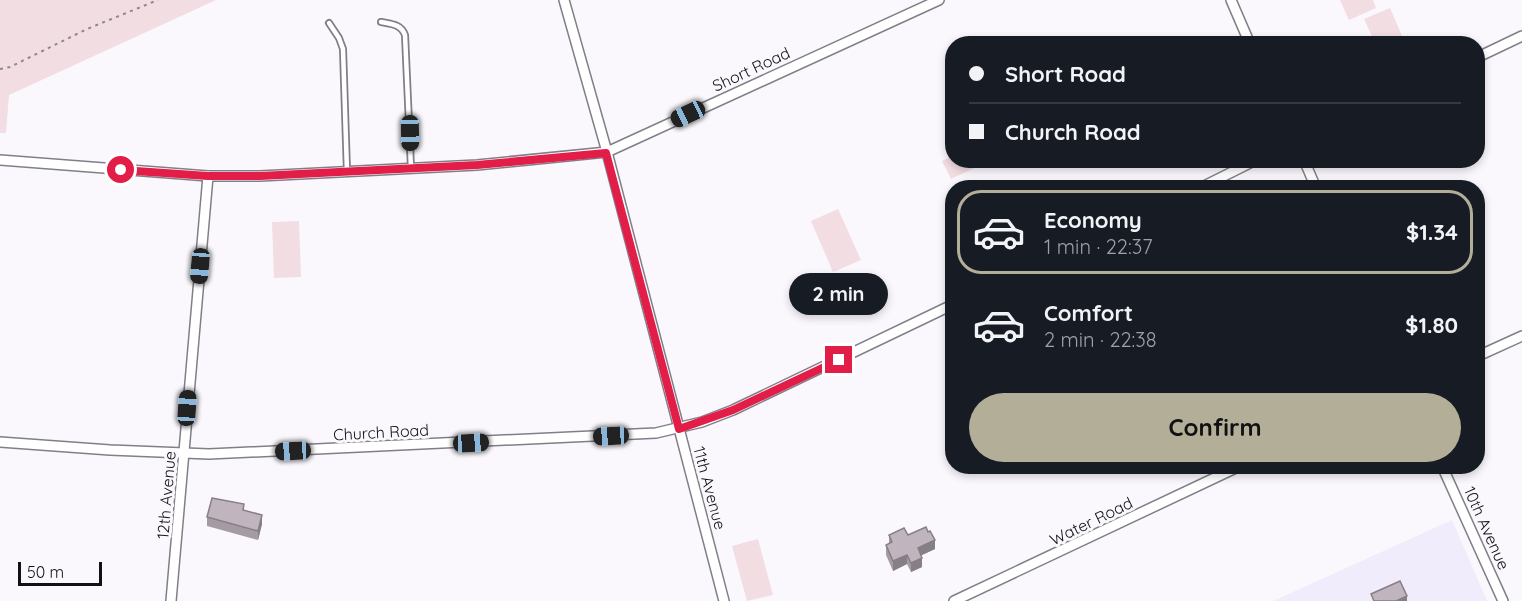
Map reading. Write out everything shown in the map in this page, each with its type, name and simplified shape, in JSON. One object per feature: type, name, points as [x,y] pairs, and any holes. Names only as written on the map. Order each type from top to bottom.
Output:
[{"type":"street","name":"11th Avenue","points":[[564,0],[724,601]]},
{"type":"street","name":"Short Road","points":[[0,160],[208,176],[260,176],[477,165],[606,153],[939,0]]},
{"type":"street","points":[[1231,0],[1247,36]]},
{"type":"street","points":[[1485,54],[1522,36]]},
{"type":"street","points":[[1216,180],[1240,168]]},
{"type":"street","name":"12th Avenue","points":[[171,601],[208,176]]},
{"type":"street","name":"Church Road","points":[[0,442],[209,454],[656,434],[702,422],[758,399],[945,308]]},
{"type":"street","points":[[1485,353],[1522,336]]},
{"type":"street","name":"Water Road","points":[[954,601],[1223,474]]},
{"type":"street","name":"10th Avenue","points":[[1446,474],[1503,601]]},
{"type":"lane","points":[[381,22],[396,24],[405,35],[411,168]]},
{"type":"lane","points":[[329,23],[343,49],[347,172]]},
{"type":"path","points":[[0,69],[10,67],[87,29],[158,0]]},
{"type":"shaded area","points":[[0,0],[216,0],[9,95],[6,133],[0,133]]},
{"type":"shaded area","points":[[1340,0],[1373,0],[1376,8],[1349,20]]},
{"type":"shaded area","points":[[1390,8],[1402,36],[1372,36],[1364,19]]},
{"type":"shaded area","points":[[946,168],[974,168],[951,179]]},
{"type":"shaded area","points":[[838,209],[861,260],[833,272],[811,221]]},
{"type":"shaded area","points":[[299,221],[301,277],[274,278],[272,222]]},
{"type":"shaded area","points":[[1452,520],[1487,601],[1273,601]]},
{"type":"shaded area","points":[[758,539],[773,595],[747,601],[732,546]]},
{"type":"building","points":[[212,498],[244,504],[243,510],[262,515],[258,531],[207,517]]},
{"type":"building","points":[[926,527],[935,540],[918,548],[922,558],[911,563],[907,555],[893,561],[886,545],[892,542],[889,535],[904,528],[908,535]]},
{"type":"building","points":[[1400,581],[1407,596],[1396,601],[1374,601],[1371,594]]},
{"type":"route","points":[[121,170],[208,176],[260,176],[477,165],[606,153],[679,429],[733,410],[839,360]]}]
